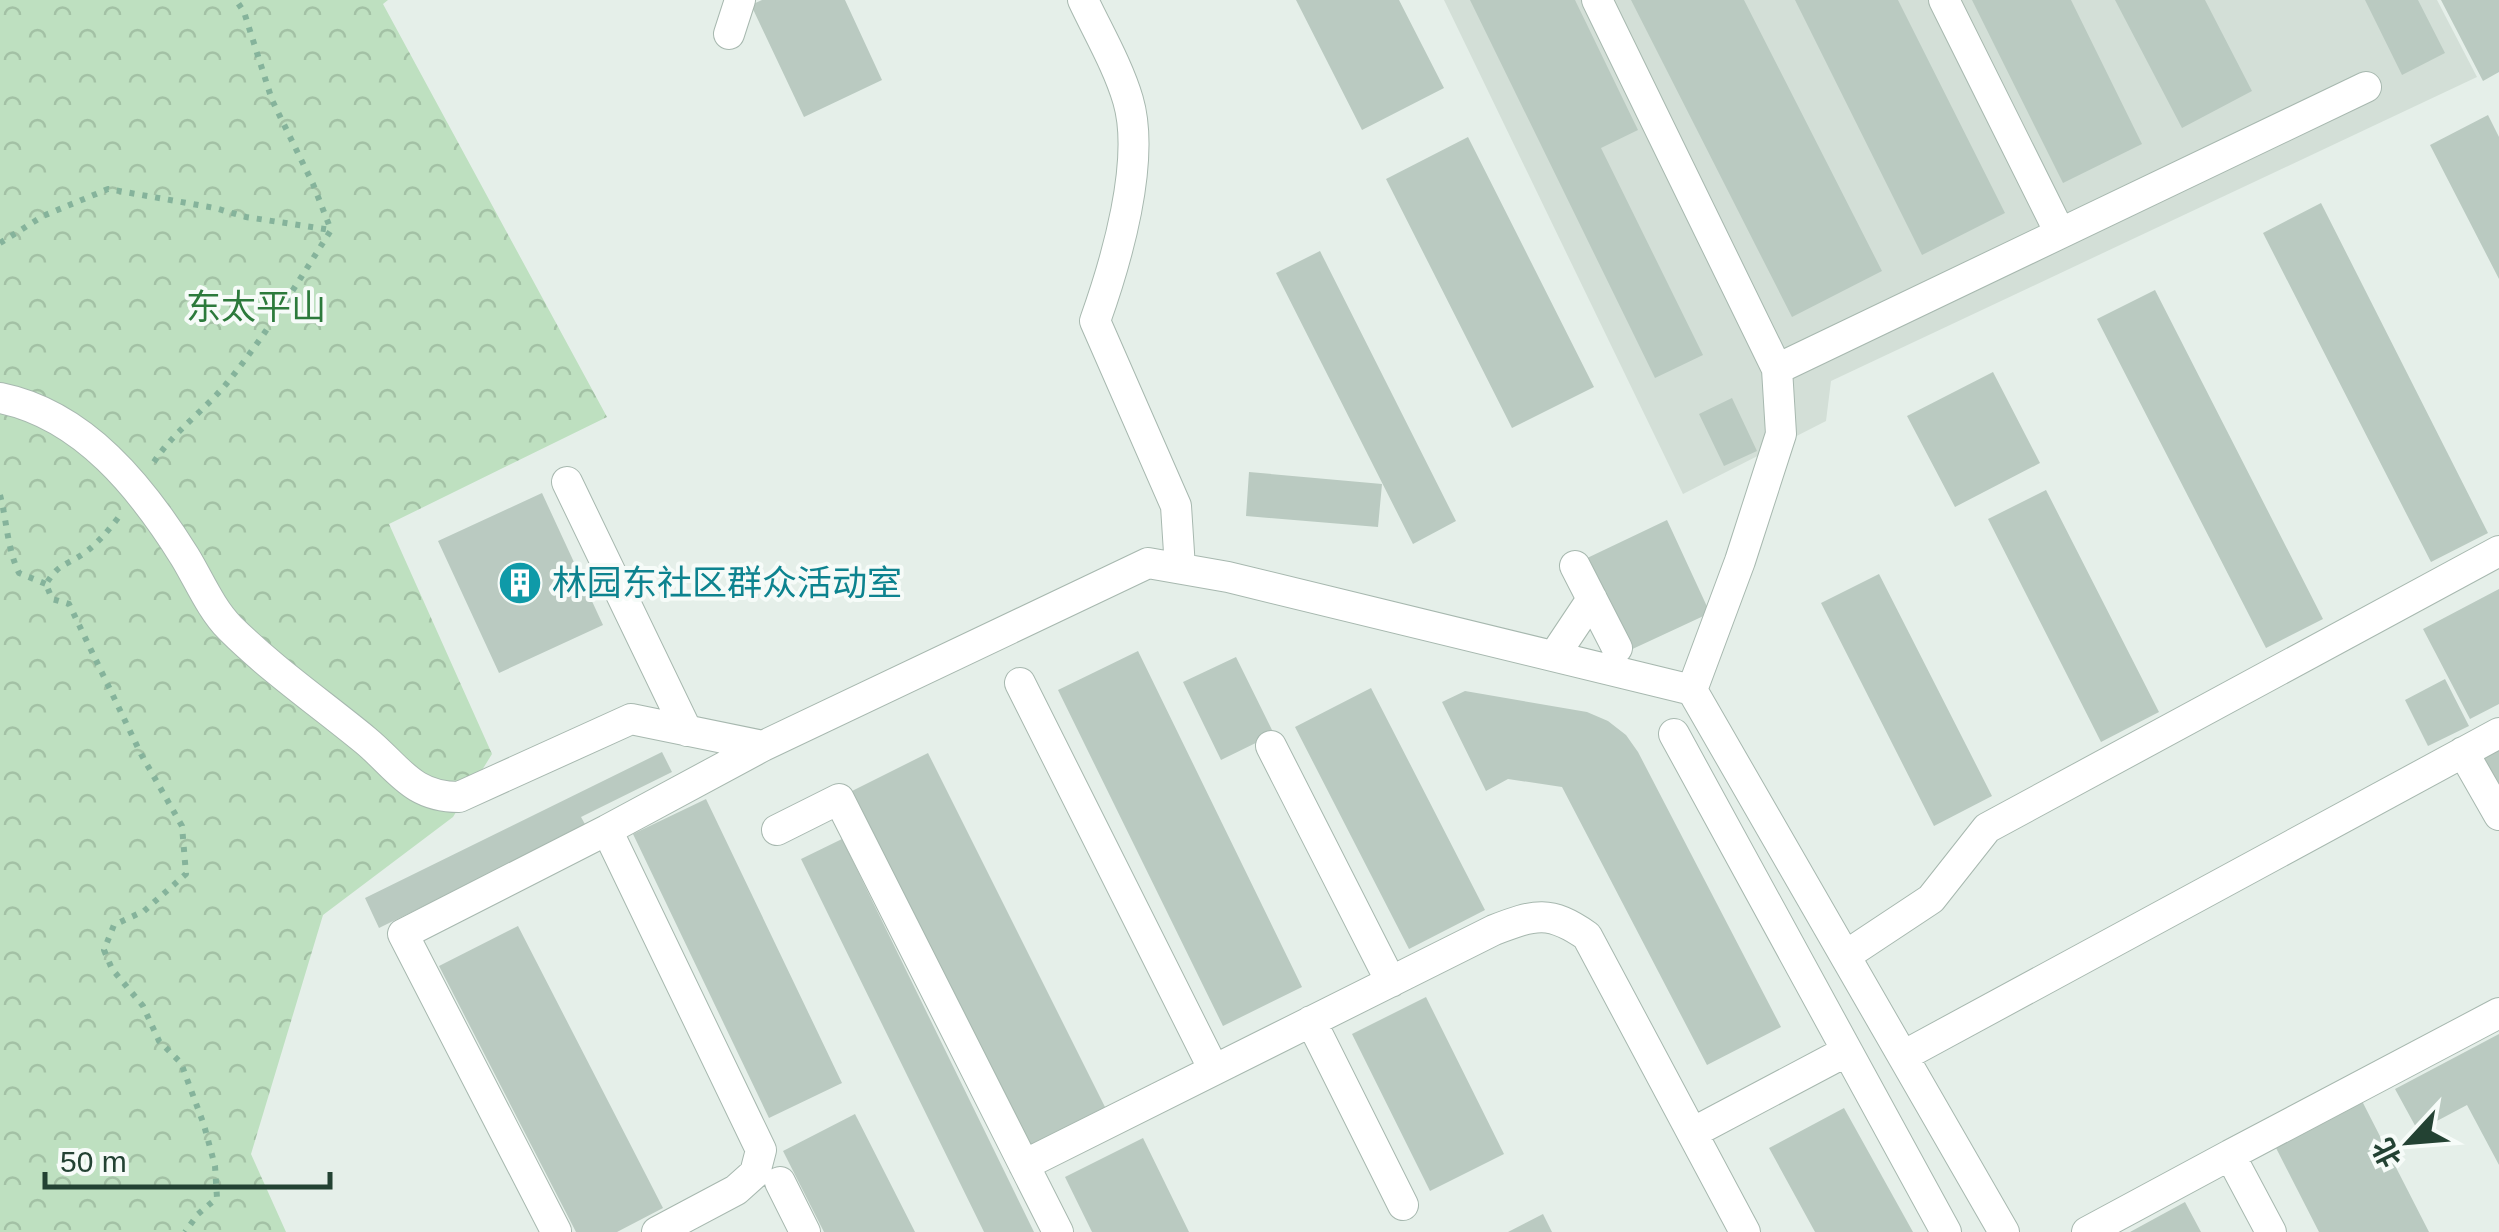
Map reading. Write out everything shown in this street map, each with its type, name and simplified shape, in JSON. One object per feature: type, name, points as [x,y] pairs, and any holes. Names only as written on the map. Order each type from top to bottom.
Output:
[{"type":"street","points":[[729,34],[740,0]]},
{"type":"street","points":[[1083,0],[1128,101],[1133,159],[1116,262],[1095,321],[1176,506],[1180,568]]},
{"type":"street","points":[[1596,0],[1777,368],[1781,434],[1692,690]]},
{"type":"street","points":[[1944,0],[2060,233]]},
{"type":"street","points":[[1777,368],[2366,87]]},
{"type":"street","points":[[0,398],[25,403],[76,428],[118,468],[174,540],[227,625],[368,742],[392,769],[438,797],[459,796],[631,720],[763,746]]},
{"type":"street","points":[[568,482],[687,730]]},
{"type":"street","points":[[1845,956],[1931,899],[1987,828],[2499,551]]},
{"type":"street","points":[[556,1231],[403,934],[763,746],[1148,562],[1228,576],[1692,690],[2004,1232]]},
{"type":"street","points":[[1575,566],[1616,648]]},
{"type":"street","points":[[1554,656],[1592,599]]},
{"type":"street","points":[[1020,683],[1214,1070]]},
{"type":"street","points":[[1903,1056],[2499,732]]},
{"type":"street","points":[[1674,734],[1946,1232]]},
{"type":"street","points":[[1271,746],[1391,982]]},
{"type":"street","points":[[2463,752],[2499,815]]},
{"type":"street","points":[[777,830],[840,799],[1058,1232]]},
{"type":"street","points":[[607,830],[761,1150],[754,1173],[736,1190],[657,1232]]},
{"type":"street","points":[[1024,1164],[1522,919],[1542,915],[1564,920],[1588,936],[1745,1232]]},
{"type":"street","points":[[2086,1232],[2499,1013]]},
{"type":"street","points":[[1311,1021],[1403,1206]]},
{"type":"street","points":[[1694,1132],[1848,1051]]},
{"type":"street","points":[[2230,1155],[2271,1232]]},
{"type":"street","points":[[780,1182],[805,1232]]},
{"type":"path","points":[[236,0],[244,12],[272,100],[331,230]]},
{"type":"path","points":[[0,244],[43,216],[108,189],[331,230]]},
{"type":"path","points":[[46,584],[58,565],[79,557],[100,540],[167,442],[214,398],[250,355],[331,230]]},
{"type":"path","points":[[0,495],[9,527],[9,551],[19,572],[46,584],[52,599],[69,604],[106,674],[141,754],[182,826],[186,874],[144,911],[114,924],[104,950],[124,985],[143,1006],[159,1041],[181,1063],[204,1125],[217,1198],[184,1232]]},
{"type":"shaded area","points":[[1444,0],[2437,0],[2477,77],[1831,381],[1826,421],[1683,494]]},
{"type":"green space","name":"东太平山","points":[[0,0],[388,0],[383,4],[607,417],[389,524],[492,754],[453,817],[323,915],[251,1154],[286,1232],[0,1232]]},
{"type":"building","points":[[762,0],[845,0],[882,80],[804,117],[751,5]]},
{"type":"building","points":[[1296,0],[1399,0],[1444,88],[1362,130]]},
{"type":"building","points":[[1470,0],[1575,0],[1638,130],[1601,148],[1703,355],[1655,378]]},
{"type":"building","points":[[1631,0],[1744,0],[1882,271],[1792,317]]},
{"type":"building","points":[[1795,0],[1898,0],[2005,213],[1922,255]]},
{"type":"building","points":[[1972,0],[2071,0],[2142,144],[2063,183]]},
{"type":"building","points":[[2115,0],[2205,0],[2252,91],[2182,128]]},
{"type":"building","points":[[2365,0],[2418,0],[2445,53],[2402,75]]},
{"type":"building","points":[[2441,0],[2499,0],[2499,72],[2483,81]]},
{"type":"building","points":[[2488,115],[2499,137],[2499,279],[2430,145]]},
{"type":"building","points":[[1468,137],[1594,387],[1512,428],[1386,179]]},
{"type":"building","points":[[2321,203],[2488,533],[2431,562],[2263,233]]},
{"type":"building","points":[[1320,251],[1456,521],[1413,544],[1276,273]]},
{"type":"building","points":[[2155,290],[2323,619],[2266,648],[2097,319]]},
{"type":"building","points":[[1993,372],[2040,463],[1955,507],[1907,416]]},
{"type":"building","points":[[1732,398],[1757,451],[1724,466],[1699,414]]},
{"type":"building","points":[[1249,472],[1382,484],[1378,527],[1246,516]]},
{"type":"building","points":[[2046,490],[2159,712],[2101,742],[1988,519]]},
{"type":"building","name":"林园东社区群众活动室","points":[[542,493],[603,625],[499,673],[438,541]]},
{"type":"building","points":[[1667,520],[1710,613],[1626,652],[1583,560]]},
{"type":"building","points":[[1879,574],[1992,796],[1934,826],[1821,603]]},
{"type":"building","points":[[2499,589],[2499,704],[2470,719],[2423,629]]},
{"type":"building","points":[[1138,651],[1302,987],[1223,1026],[1058,690]]},
{"type":"building","points":[[1236,657],[1274,734],[1221,760],[1183,682]]},
{"type":"building","points":[[2445,679],[2469,726],[2428,746],[2405,700]]},
{"type":"building","points":[[1371,688],[1485,910],[1409,949],[1295,727]]},
{"type":"building","points":[[1465,691],[1587,712],[1626,735],[1781,1027],[1707,1065],[1562,787],[1508,779],[1486,791],[1442,702]]},
{"type":"building","points":[[2499,741],[2499,789],[2478,753]]},
{"type":"building","points":[[662,752],[672,772],[581,817],[586,826],[379,928],[365,898]]},
{"type":"building","points":[[928,753],[1109,1115],[1031,1154],[850,792]]},
{"type":"building","points":[[706,799],[842,1083],[769,1118],[633,834]]},
{"type":"building","points":[[842,839],[1034,1232],[984,1232],[801,859]]},
{"type":"building","points":[[518,926],[663,1208],[617,1232],[576,1232],[439,966]]},
{"type":"building","points":[[1426,997],[1504,1154],[1430,1191],[1352,1034]]},
{"type":"building","points":[[2499,1034],[2499,1165],[2467,1105],[2418,1131],[2395,1089]]},
{"type":"building","points":[[2362,1101],[2429,1232],[2319,1232],[2275,1146]]},
{"type":"building","points":[[1844,1108],[1913,1232],[1815,1232],[1769,1148]]},
{"type":"building","points":[[855,1114],[915,1232],[824,1232],[783,1151]]},
{"type":"building","points":[[1143,1138],[1189,1232],[1092,1232],[1065,1177]]},
{"type":"building","points":[[2185,1202],[2201,1232],[2130,1232]]},
{"type":"building","points":[[1543,1214],[1552,1232],[1508,1232]]},
{"type":"place","name":"林园东社区群众活动室","points":[[520,583]]}]
